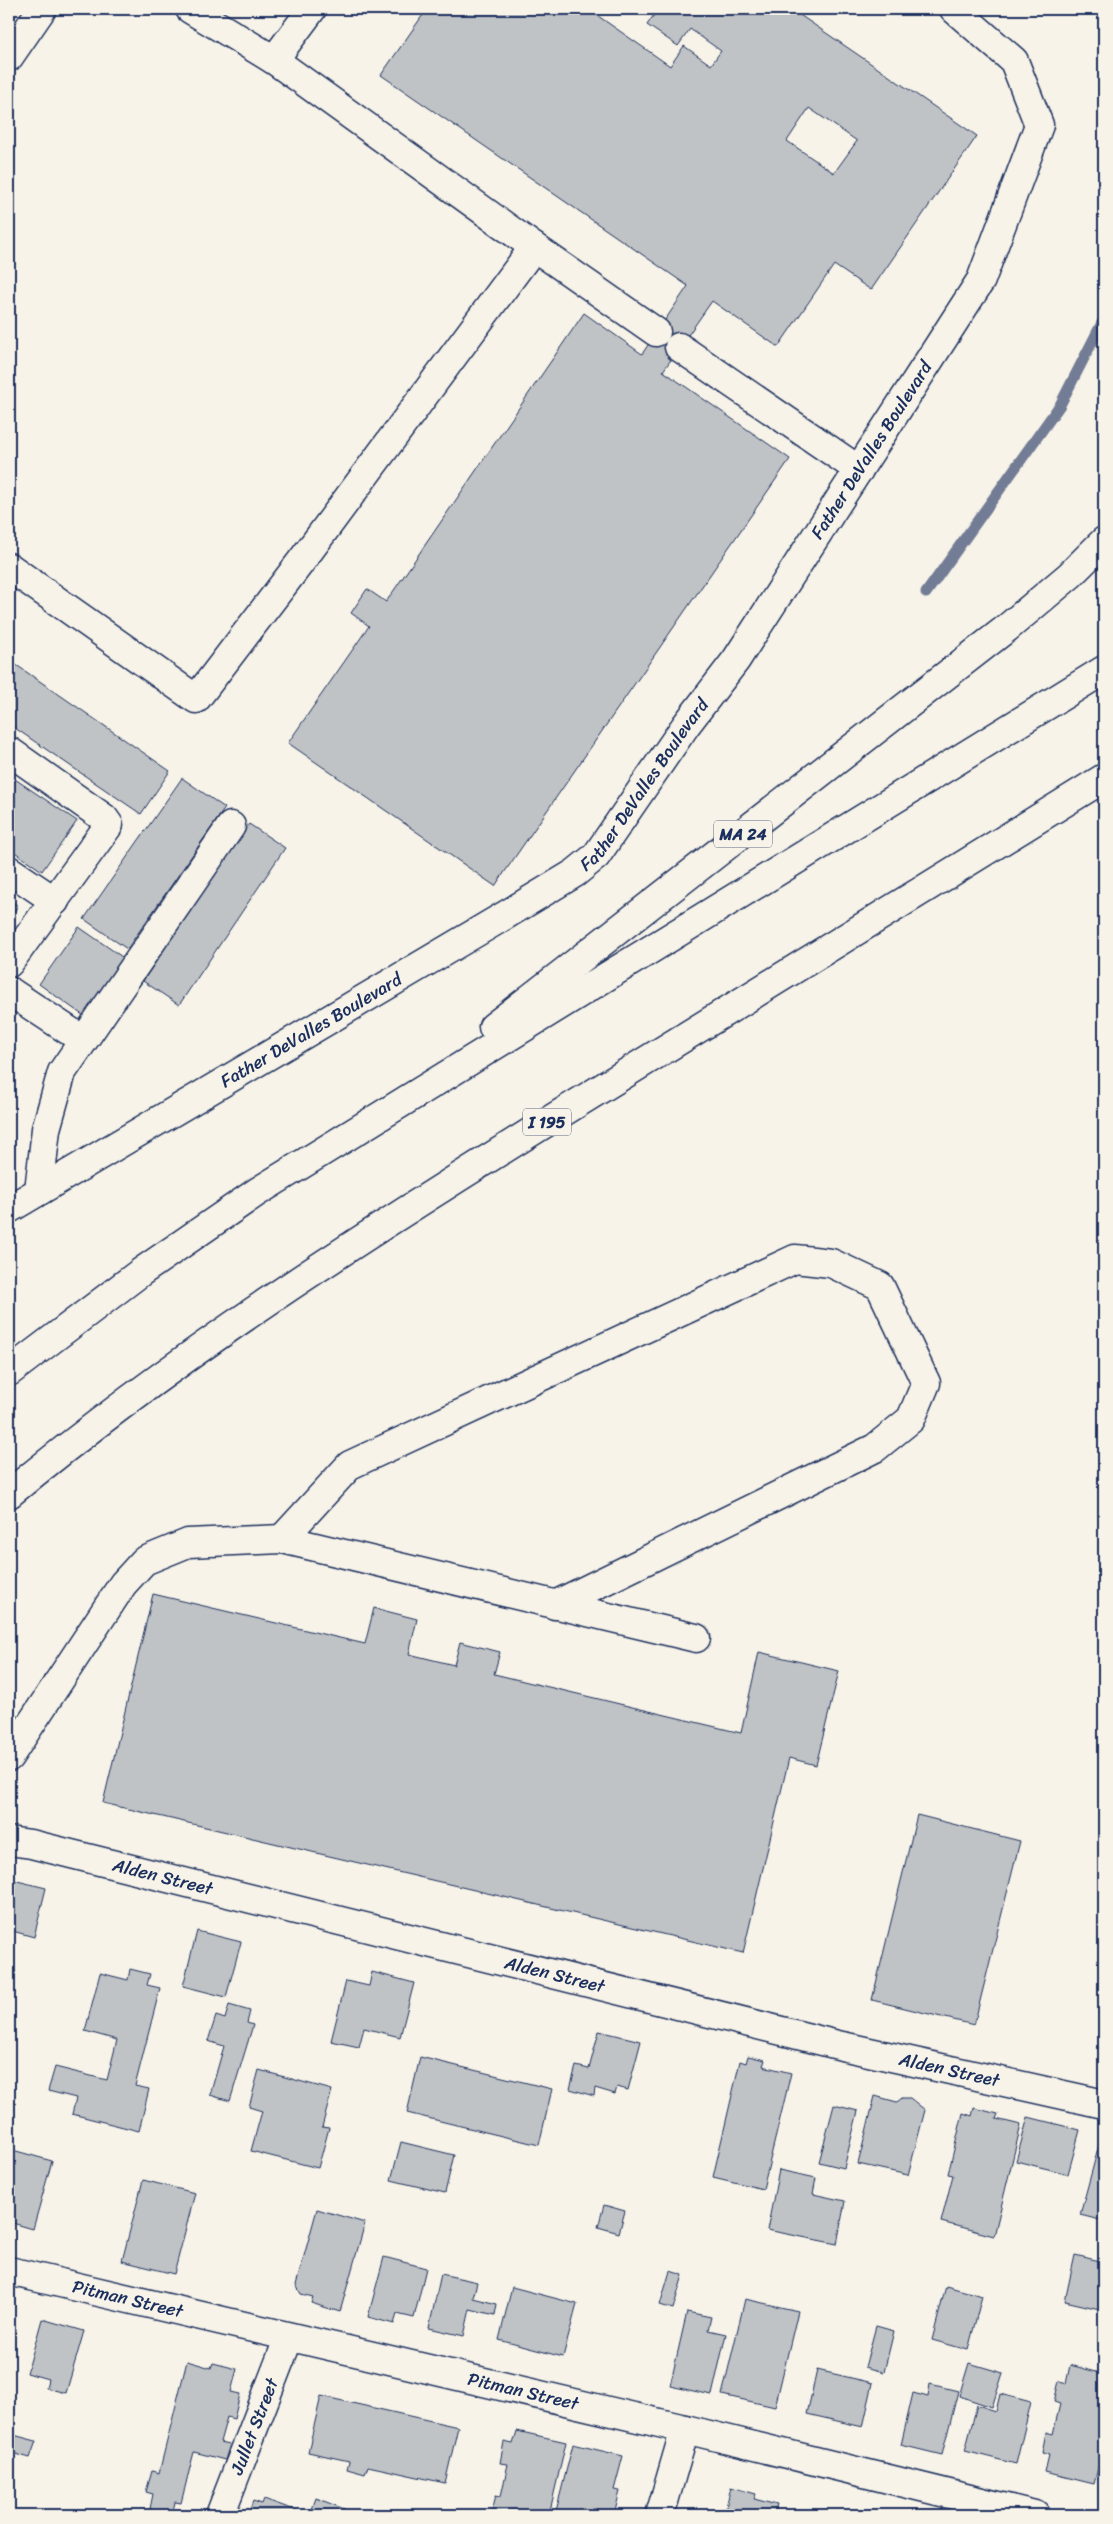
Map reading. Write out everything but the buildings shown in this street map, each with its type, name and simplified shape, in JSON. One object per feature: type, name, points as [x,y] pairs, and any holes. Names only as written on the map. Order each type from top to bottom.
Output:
[{"type":"main road","points":[[9,57],[42,9]]},
{"type":"main road","points":[[190,9],[274,60],[534,248],[656,332]]},
{"type":"main road","points":[[274,60],[312,9]]},
{"type":"main road","name":"Father DeValles Boulevard","points":[[9,1209],[509,914],[574,873],[596,856],[686,725],[736,660],[981,280],[1039,125],[1014,61],[954,9]]},
{"type":"main road","points":[[9,567],[196,699],[303,559],[534,248]]},
{"type":"main road","points":[[679,347],[858,470]]},
{"type":"main road","name":"MA 24","points":[[375,1118],[1007,628],[1070,575],[1104,542]]},
{"type":"main road","points":[[9,1372],[198,1232],[375,1118],[1104,670]]},
{"type":"main road","points":[[9,751],[108,822],[106,831],[9,963]]},
{"type":"main road","name":"I 195","points":[[9,1494],[181,1361],[342,1250],[810,958],[1104,778]]},
{"type":"main road","points":[[39,1191],[46,1129],[53,1098],[62,1072],[231,826]]},
{"type":"main road","points":[[9,870],[55,901]]},
{"type":"main road","points":[[9,991],[83,1040]]},
{"type":"main road","points":[[282,1540],[350,1465],[795,1259],[831,1263],[880,1286],[926,1384],[911,1419],[875,1448],[555,1605]]},
{"type":"main road","points":[[9,1757],[123,1584],[144,1561],[188,1543],[282,1540],[696,1638]]},
{"type":"main road","name":"Alden Street","points":[[9,1841],[31,1844],[842,2046],[1104,2104]]},
{"type":"main road","name":"Pitman Street","points":[[11,2278],[289,2336],[685,2429],[1036,2515]]},
{"type":"main road","name":"Jullet Street","points":[[220,2515],[289,2336]]},
{"type":"main road","points":[[660,2515],[685,2429]]},
{"type":"waterway","points":[[926,593],[1060,405],[1104,319]]}]
